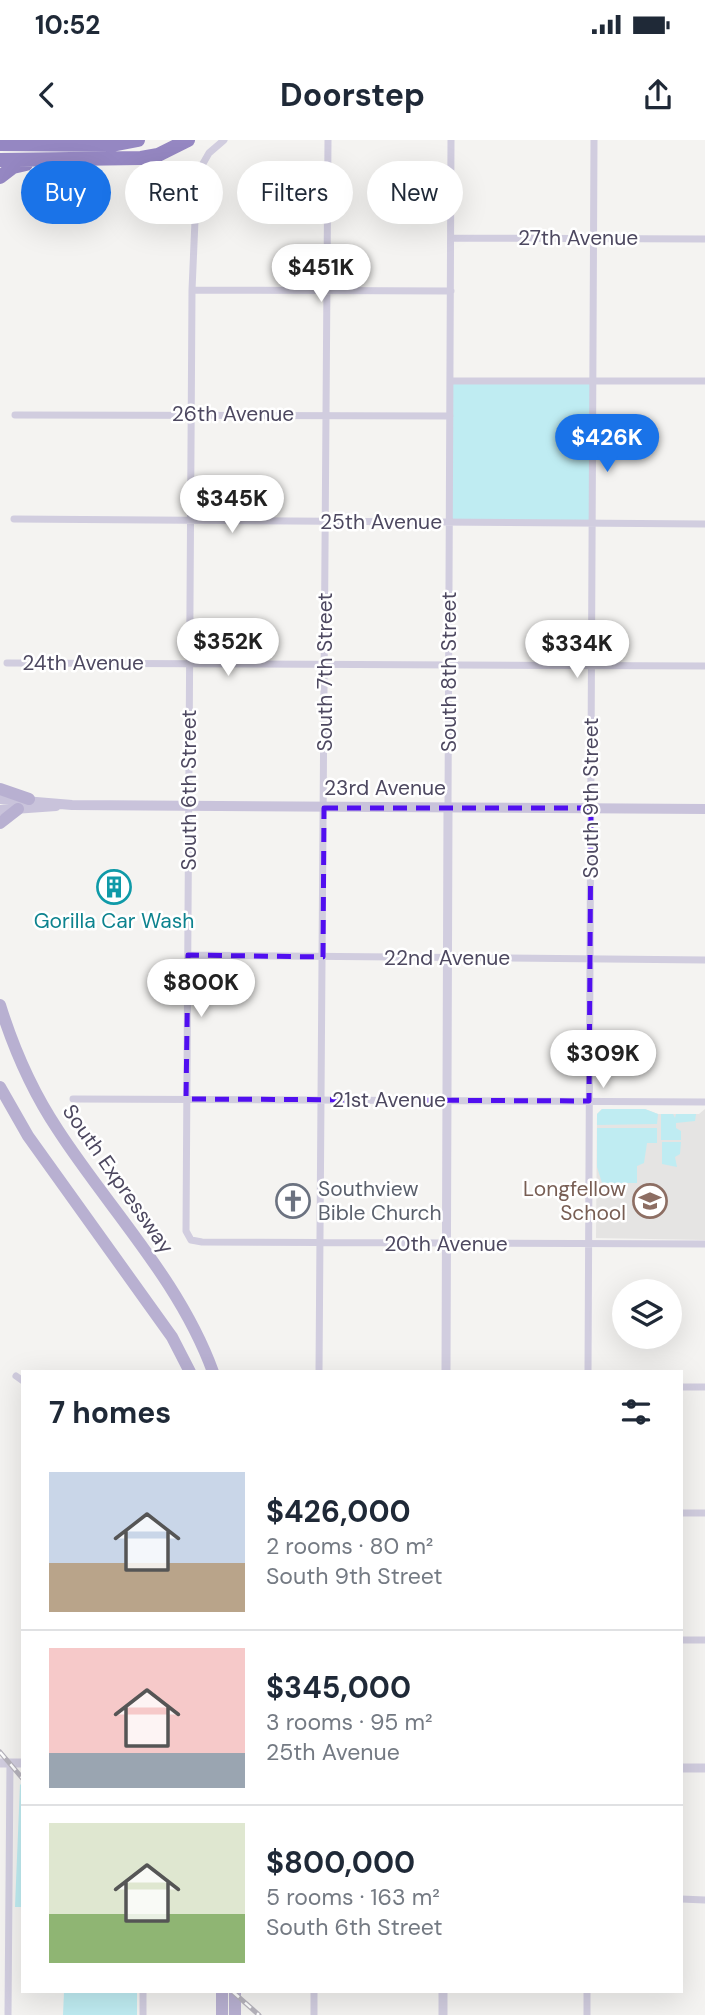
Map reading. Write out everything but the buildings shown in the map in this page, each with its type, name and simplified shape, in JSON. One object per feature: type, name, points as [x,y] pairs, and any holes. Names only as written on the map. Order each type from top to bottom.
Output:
[{"type":"highway","points":[[18,140],[50,145]]},
{"type":"highway","points":[[0,144],[112,145],[138,140]]},
{"type":"highway","points":[[0,160],[141,158],[158,155],[188,140]]},
{"type":"highway","points":[[0,177],[13,167],[57,160]]},
{"type":"main road","points":[[0,789],[29,799]]},
{"type":"main road","name":"23rd Avenue","points":[[0,799],[29,799],[64,804],[189,806],[705,809]]},
{"type":"main road","name":"23rd Avenue","points":[[0,810],[64,804]]},
{"type":"main road","points":[[0,823],[19,809]]},
{"type":"main road","name":"South Expressway","points":[[0,1005],[20,1063],[42,1105],[181,1303],[212,1370]]},
{"type":"main road","points":[[0,1087],[28,1136],[166,1328],[189,1370]]},
{"type":"main road","points":[[222,1993],[222,2015]]},
{"type":"main road","points":[[235,1993],[235,2015]]},
{"type":"street","name":"South 6th Street","points":[[189,1237],[185,1227],[192,290],[197,174],[209,153],[224,140]]},
{"type":"street","name":"South 7th Street","points":[[319,1370],[328,140]]},
{"type":"street","name":"South 8th Street","points":[[446,1370],[451,140]]},
{"type":"street","name":"South 9th Street","points":[[588,1370],[594,140]]},
{"type":"street","name":"27th Avenue","points":[[451,238],[705,239]]},
{"type":"street","points":[[192,290],[451,291]]},
{"type":"street","points":[[450,381],[705,381]]},
{"type":"street","name":"26th Avenue","points":[[15,415],[450,416]]},
{"type":"street","name":"25th Avenue","points":[[14,519],[705,524]]},
{"type":"street","name":"24th Avenue","points":[[7,663],[705,666]]},
{"type":"street","name":"22nd Avenue","points":[[188,955],[705,960]]},
{"type":"street","name":"21st Avenue","points":[[73,1099],[705,1101]]},
{"type":"street","name":"20th Avenue","points":[[189,1237],[202,1242],[705,1244]]},
{"type":"street","points":[[683,1387],[705,1387]]},
{"type":"street","points":[[683,1513],[705,1513]]},
{"type":"street","points":[[683,1640],[705,1640]]},
{"type":"street","points":[[5,1763],[8,2015]]},
{"type":"street","points":[[683,1768],[705,1769]]},
{"type":"street","points":[[683,1899],[705,1900]]},
{"type":"street","points":[[143,1993],[143,2015]]},
{"type":"street","points":[[314,1993],[314,2015]]},
{"type":"street","points":[[443,1993],[443,2015]]},
{"type":"street","points":[[587,1993],[587,2015]]},
{"type":"highlighted area","points":[[324,808],[591,808],[589,1101],[186,1099],[188,955],[323,957]]},
{"type":"shaded area","points":[[451,381],[593,381],[592,523],[450,523]]},
{"type":"shaded area","name":"Longfellow School","points":[[602,1109],[645,1109],[658,1114],[699,1114],[705,1109],[705,1240],[596,1238],[597,1114]]},
{"type":"shaded area","points":[[602,1109],[645,1109],[658,1114],[657,1124],[597,1125],[597,1114]]},
{"type":"shaded area","points":[[661,1114],[673,1114],[675,1118],[676,1114],[696,1114],[695,1121],[676,1123],[676,1128],[681,1131],[681,1140],[661,1140]]},
{"type":"shaded area","points":[[597,1128],[657,1128],[657,1143],[647,1143],[644,1163],[637,1166],[637,1183],[602,1183],[597,1167]]},
{"type":"shaded area","points":[[662,1142],[681,1142],[680,1154],[675,1157],[677,1167],[662,1164]]},
{"type":"shaded area","points":[[20,1784],[21,1907],[15,1907]]},
{"type":"shaded area","points":[[64,1993],[137,1993],[137,2015],[63,2015]]},
{"type":"railway","points":[[0,1752],[21,1777]]},
{"type":"railway","points":[[234,1993],[259,2015]]},
{"type":"place","name":"Gorilla Car Wash","points":[[114,887]]},
{"type":"place","name":"Southview Bible Church","points":[[293,1201]]},
{"type":"place","name":"Longfellow School","points":[[650,1201]]}]
